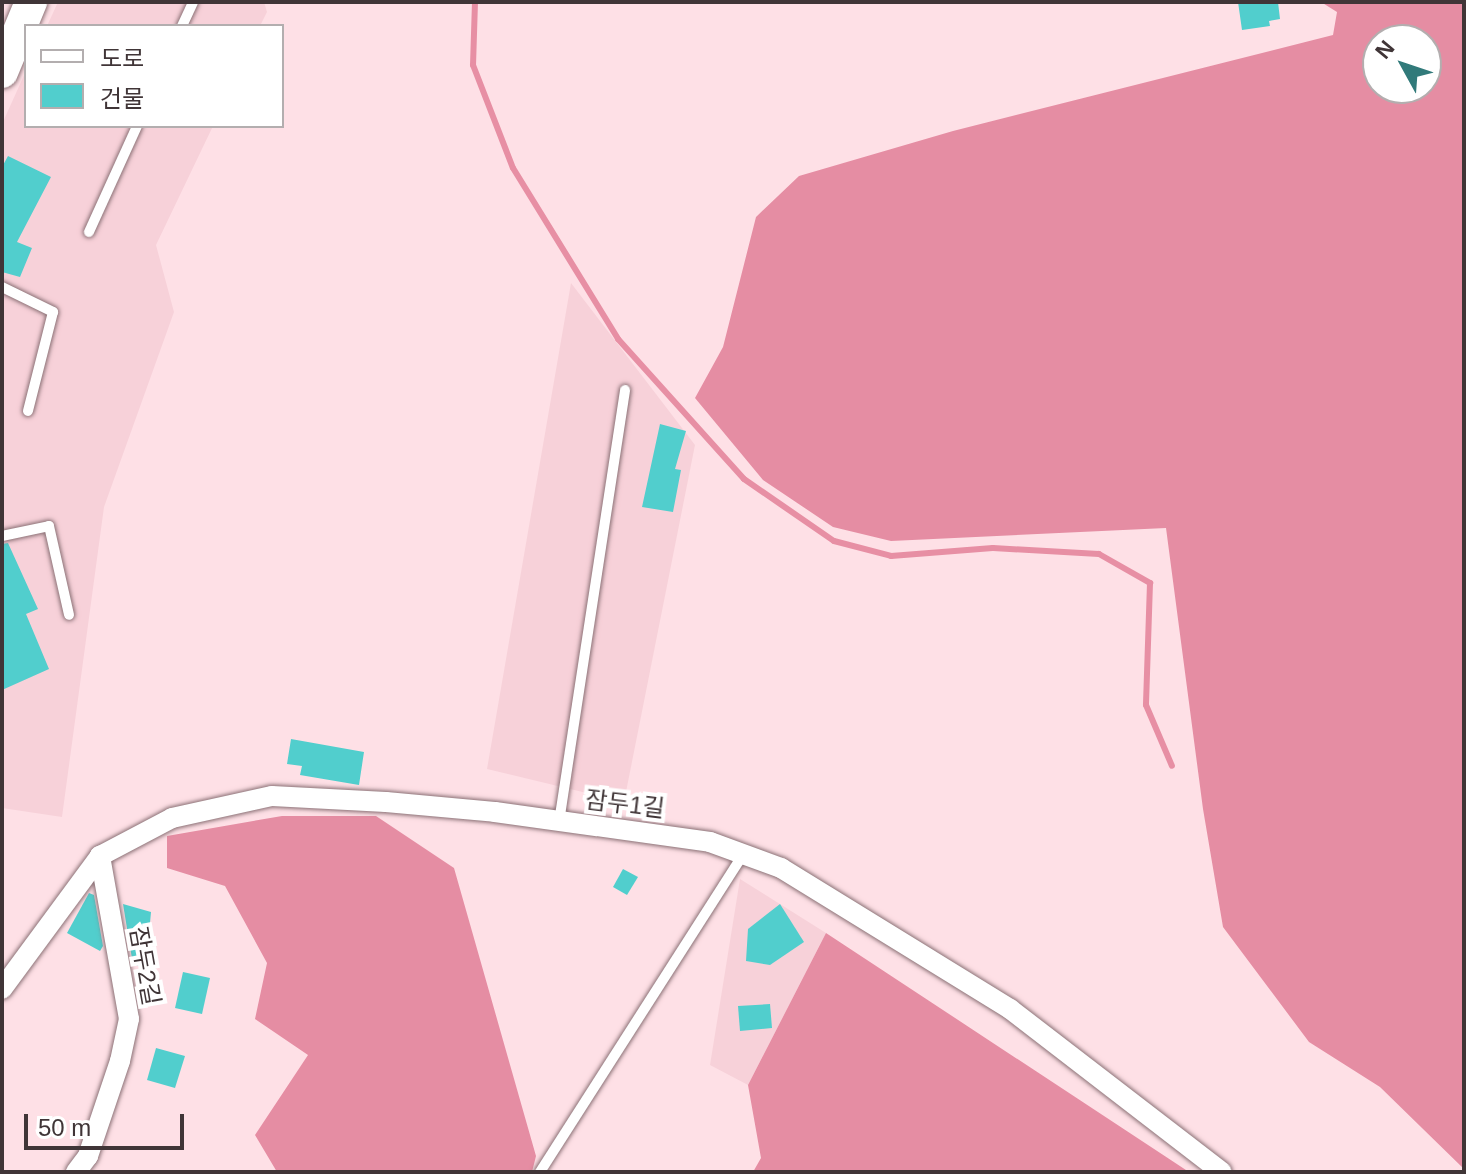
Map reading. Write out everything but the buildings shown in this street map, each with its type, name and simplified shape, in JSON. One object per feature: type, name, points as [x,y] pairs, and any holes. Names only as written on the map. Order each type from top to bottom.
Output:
[{"type":"main road","points":[[2,72],[31,2]]},
{"type":"street","name":"잠두1길","points":[[2,989],[100,856],[172,818],[272,796],[386,802],[710,842],[781,868],[1010,1009],[1222,1172]]},
{"type":"street","name":"잠두2길","points":[[76,1172],[88,1156],[120,1061],[129,1019],[100,856]]},
{"type":"lane","points":[[183,24],[193,2]]},
{"type":"lane","points":[[89,232],[136,128]]},
{"type":"lane","points":[[2,287],[53,312],[28,411]]},
{"type":"lane","points":[[559,822],[625,390]]},
{"type":"lane","points":[[2,536],[49,526],[69,615]]},
{"type":"lane","points":[[540,1172],[743,854]]},
{"type":"shaded area","points":[[58,2],[264,2],[267,12],[261,24],[48,24]]},
{"type":"shaded area","points":[[1321,2],[1464,2],[1464,1169],[1380,1087],[1309,1042],[1223,927],[1203,809],[1166,528],[891,541],[833,527],[763,480],[695,398],[723,347],[756,217],[799,176],[953,131],[1333,35],[1337,12]]},
{"type":"shaded area","points":[[24,75],[24,128],[212,128],[156,245],[174,312],[104,507],[62,817],[2,808],[2,124]]},
{"type":"shaded area","points":[[571,283],[695,445],[624,802],[487,769]]},
{"type":"shaded area","points":[[282,816],[376,816],[454,868],[536,1156],[532,1172],[277,1172],[255,1135],[308,1055],[255,1019],[267,963],[225,886],[167,868],[167,836]]},
{"type":"shaded area","points":[[740,879],[826,933],[748,1085],[710,1065]]},
{"type":"shaded area","points":[[826,933],[1189,1172],[753,1172],[761,1158],[748,1085]]},
{"type":"waterway","points":[[475,2],[473,65],[513,168],[618,339],[744,479],[834,541],[891,556],[993,548],[1099,554],[1150,583],[1146,705],[1172,766]]}]
